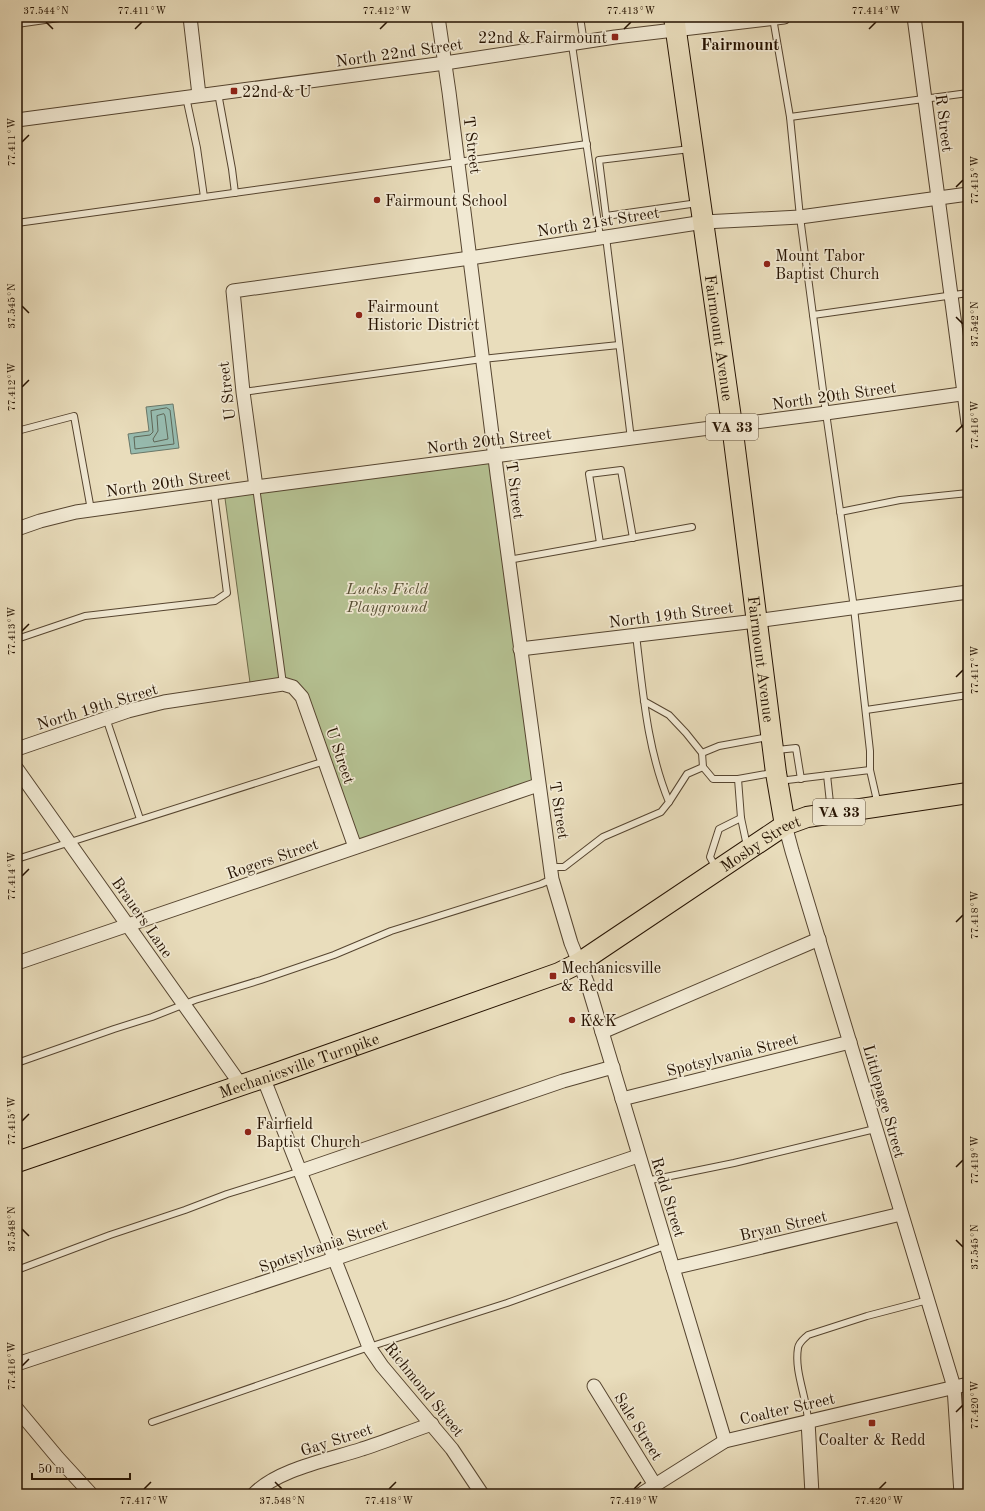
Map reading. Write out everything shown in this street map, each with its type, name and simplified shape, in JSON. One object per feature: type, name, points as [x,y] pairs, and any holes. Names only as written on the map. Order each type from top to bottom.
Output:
[{"type":"main road","name":"Fairmount Avenue","points":[[675,24],[703,212],[732,425],[756,621],[785,825]]},
{"type":"main road","name":"Mosby Street","points":[[579,963],[785,825],[807,817],[968,793]]},
{"type":"main road","name":"Mechanicsville Turnpike","points":[[17,1162],[542,980],[579,963]]},
{"type":"street","points":[[190,17],[193,96]]},
{"type":"street","name":"T Street","points":[[438,17],[458,162],[494,457],[538,785],[552,873],[571,943],[579,963]]},
{"type":"street","name":"R Street","points":[[914,17],[951,296],[966,393],[968,423]]},
{"type":"street","name":"North 22nd Street","points":[[17,120],[445,64],[578,44],[675,24],[772,18]]},
{"type":"street","name":"North 21st Street","points":[[234,291],[470,258],[603,237],[703,212],[800,217],[968,194]]},
{"type":"street","name":"U Street","points":[[234,291],[243,392],[256,487]]},
{"type":"street","name":"North 20th Street","points":[[17,529],[40,521],[76,512],[256,487],[826,414],[966,393]]},
{"type":"street","name":"North 19th Street","points":[[520,649],[756,621],[968,592]]},
{"type":"street","name":"U Street","points":[[283,684],[293,687],[302,697],[355,847]]},
{"type":"street","name":"North 19th Street","points":[[17,749],[106,718],[164,702],[283,684]]},
{"type":"street","name":"Brauers Lane","points":[[17,769],[241,1085]]},
{"type":"street","name":"Rogers Street","points":[[17,963],[538,785]]},
{"type":"street","name":"Littlepage Street","points":[[785,825],[875,1129],[954,1387]]},
{"type":"street","points":[[602,1032],[819,939]]},
{"type":"street","name":"Redd Street","points":[[579,963],[587,982],[613,1067],[638,1156],[725,1441]]},
{"type":"street","name":"Spotsylvania Street","points":[[622,1099],[850,1042]]},
{"type":"street","points":[[301,1171],[563,1081],[613,1067]]},
{"type":"street","name":"Richmond Street","points":[[263,1077],[369,1347],[382,1366],[452,1449],[482,1494]]},
{"type":"street","name":"Spotsylvania Street","points":[[17,1364],[638,1156]]},
{"type":"street","name":"Bryan Street","points":[[673,1268],[901,1214]]},
{"type":"street","name":"Coalter Street","points":[[641,1494],[725,1441],[968,1384]]},
{"type":"street","name":"Sale Street","points":[[594,1386],[655,1485]]},
{"type":"street","points":[[954,1387],[962,1494]]},
{"type":"street","points":[[17,1409],[58,1458],[91,1494]]},
{"type":"street","points":[[808,1421],[812,1494]]},
{"type":"street","name":"Gay Street","points":[[254,1494],[274,1479],[290,1472],[363,1449],[432,1424]]},
{"type":"lane","points":[[17,24],[66,17]]},
{"type":"lane","points":[[580,17],[578,44],[587,144],[603,237],[631,439]]},
{"type":"lane","points":[[772,18],[790,116],[800,217],[854,608],[866,710],[870,770],[878,806]]},
{"type":"lane","points":[[218,93],[235,193]]},
{"type":"lane","points":[[790,116],[968,93]]},
{"type":"lane","points":[[193,96],[197,148],[204,197]]},
{"type":"lane","points":[[17,223],[587,144]]},
{"type":"lane","points":[[693,148],[599,160],[606,216],[703,212]]},
{"type":"lane","points":[[813,315],[968,293]]},
{"type":"lane","points":[[243,392],[482,360],[619,345]]},
{"type":"lane","points":[[17,431],[74,416],[91,510]]},
{"type":"lane","points":[[600,543],[589,474],[621,470],[633,538]]},
{"type":"lane","points":[[256,487],[283,684]]},
{"type":"lane","points":[[17,638],[85,616],[216,601],[226,593],[214,494]]},
{"type":"lane","points":[[840,512],[900,500],[968,494]]},
{"type":"lane","points":[[508,560],[692,527]]},
{"type":"lane","points":[[636,635],[650,742],[663,789],[669,802]]},
{"type":"lane","points":[[866,710],[968,695]]},
{"type":"lane","points":[[644,701],[669,715],[686,732],[702,753],[703,767],[713,779],[777,777],[801,779],[870,770]]},
{"type":"lane","points":[[106,718],[140,819]]},
{"type":"lane","points":[[702,753],[718,746],[773,743],[796,748],[801,779]]},
{"type":"lane","points":[[17,859],[324,761]]},
{"type":"lane","points":[[17,1063],[152,1017],[184,1004],[338,954],[391,931],[541,884],[552,873],[564,867],[603,837],[661,812],[687,774],[703,767]]},
{"type":"lane","points":[[827,775],[832,813]]},
{"type":"lane","points":[[738,779],[741,818],[748,850]]},
{"type":"lane","points":[[718,871],[710,857],[719,829],[741,818]]},
{"type":"lane","points":[[646,1181],[734,1163],[875,1129]]},
{"type":"lane","points":[[17,1270],[110,1235],[185,1210],[227,1194],[301,1171]]},
{"type":"lane","points":[[152,1422],[369,1347],[506,1303],[665,1246]]},
{"type":"lane","points":[[808,1421],[808,1409],[799,1374],[798,1347],[801,1341],[808,1335],[861,1318],[928,1300]]},
{"type":"green space","name":"Lucks Field Playground","points":[[495,456],[539,785],[356,847],[298,688],[251,690],[224,491]]},
{"type":"water","points":[[173,404],[179,448],[131,454],[128,434],[149,431],[146,407]]},
{"type":"place","name":"22nd & Fairmount","points":[[615,37]]},
{"type":"place","name":"22nd & U","points":[[234,91]]},
{"type":"place","name":"Fairmount School","points":[[377,200]]},
{"type":"place","name":"Mount Tabor Baptist Church","points":[[767,264]]},
{"type":"place","name":"Fairmount Historic District","points":[[359,315]]},
{"type":"place","name":"Mechanicsville & Redd","points":[[553,976]]},
{"type":"place","name":"K&K","points":[[572,1020]]},
{"type":"place","name":"Fairfield Baptist Church","points":[[248,1132]]},
{"type":"place","name":"Coalter & Redd","points":[[872,1423]]},
{"type":"district","name":"Fairmount","points":[[740,44]]}]
